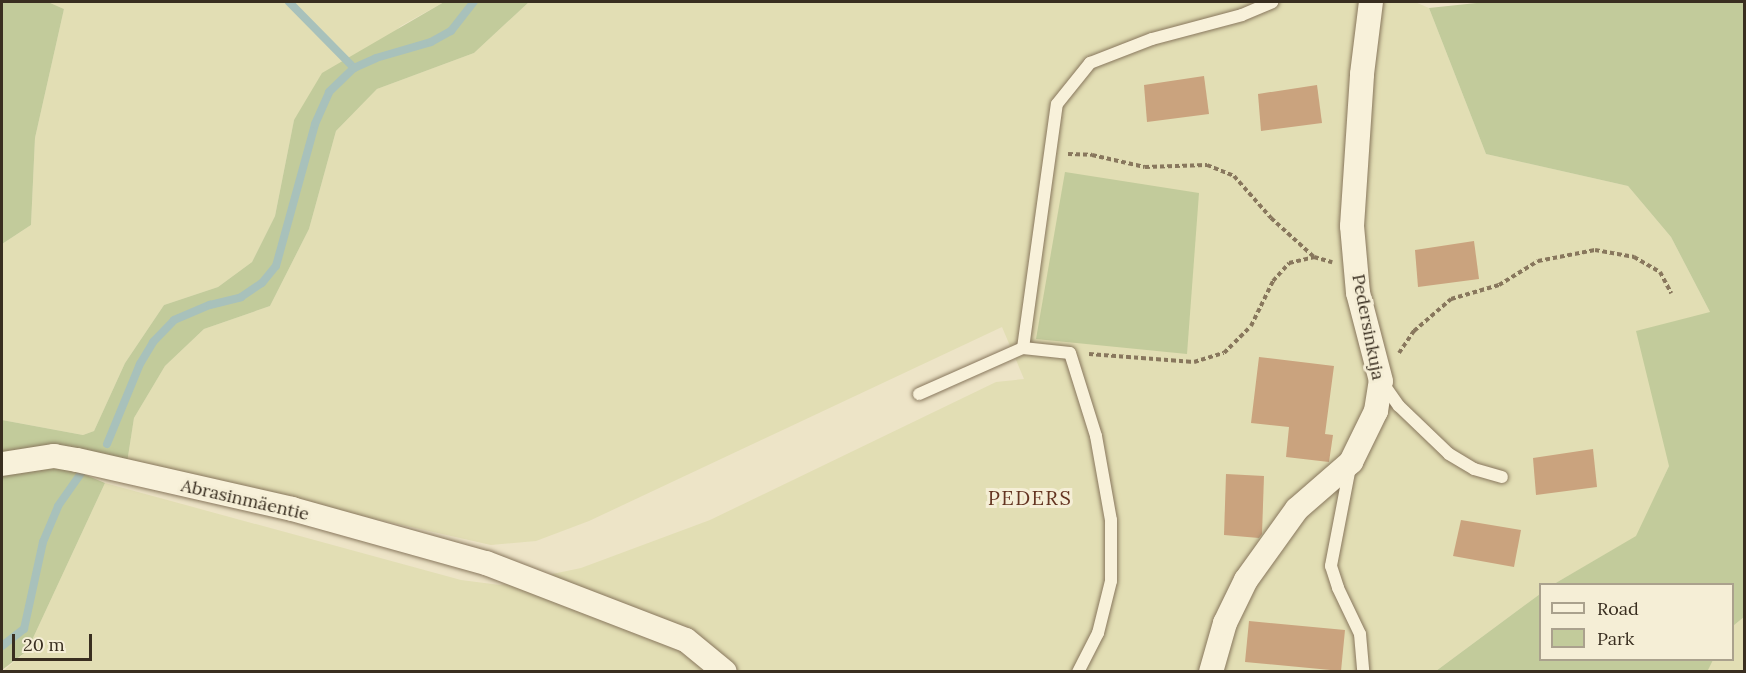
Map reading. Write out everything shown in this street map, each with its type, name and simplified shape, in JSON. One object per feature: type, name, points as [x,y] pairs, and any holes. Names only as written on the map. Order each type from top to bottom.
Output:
[{"type":"street","name":"Pedersinkuja","points":[[1211,672],[1225,622],[1246,579],[1297,509],[1351,462],[1376,411],[1381,381],[1358,293],[1352,226],[1356,149],[1371,2]]},
{"type":"street","name":"Abrasinmäentie","points":[[2,464],[54,456],[77,460],[104,468],[292,509],[486,563],[686,640],[725,672]]},
{"type":"lane","points":[[1023,348],[1057,104],[1090,63],[1152,39],[1242,15],[1272,2]]},
{"type":"lane","points":[[919,394],[1023,348],[1070,353],[1096,436],[1111,520],[1111,581],[1098,633],[1078,672]]},
{"type":"lane","points":[[1381,381],[1400,406],[1449,454],[1474,469],[1502,477]]},
{"type":"lane","points":[[1351,462],[1331,566],[1338,588],[1360,634],[1363,672]]},
{"type":"path","points":[[1051,154],[1092,155],[1144,167],[1207,165],[1234,176],[1271,218],[1314,257],[1356,268]]},
{"type":"path","points":[[1381,381],[1414,331],[1451,299],[1499,285],[1538,261],[1595,250],[1634,257],[1660,272],[1671,293]]},
{"type":"path","points":[[1070,353],[1194,362],[1224,353],[1251,326],[1274,281],[1289,263],[1314,257]]},
{"type":"shaded area","points":[[48,2],[444,2],[401,26],[294,120],[275,216],[252,262],[218,287],[164,305],[125,363],[94,431],[83,435],[2,420],[2,244],[31,225],[35,138],[64,9]]},
{"type":"shaded area","points":[[529,2],[1415,2],[1429,8],[1486,154],[1628,186],[1671,237],[1710,312],[1669,466],[1637,536],[1556,583],[1539,583],[1539,595],[1436,671],[2,672],[27,651],[105,483],[461,580],[500,585],[581,568],[710,520],[996,382],[1024,379],[1002,327],[589,521],[536,541],[491,545],[127,463],[134,418],[165,366],[204,329],[270,306],[309,229],[336,131],[377,89],[474,53]]},
{"type":"shaded area","points":[[1744,617],[1744,671],[1707,671],[1712,661],[1734,661],[1734,625]]},
{"type":"green space","points":[[2,2],[48,2],[64,9],[35,138],[31,225],[2,244]]},
{"type":"green space","points":[[444,2],[529,2],[474,53],[377,89],[336,131],[309,229],[270,306],[204,329],[165,366],[134,418],[127,463],[67,467],[105,483],[27,651],[2,670],[2,420],[83,435],[94,431],[125,363],[164,305],[218,287],[252,262],[275,216],[294,120],[322,73]]},
{"type":"green space","points":[[1486,2],[1744,2],[1744,617],[1734,625],[1734,583],[1556,583],[1636,536],[1669,466],[1636,331],[1710,312],[1671,237],[1628,186],[1486,154],[1429,8]]},
{"type":"green space","points":[[1065,172],[1199,193],[1187,354],[1036,339]]},
{"type":"green space","points":[[1539,595],[1539,661],[1712,661],[1707,672],[1436,671]]},
{"type":"building","points":[[1204,76],[1209,114],[1147,122],[1144,85]]},
{"type":"building","points":[[1317,85],[1322,123],[1261,131],[1258,94]]},
{"type":"building","points":[[1474,241],[1479,279],[1418,287],[1415,250]]},
{"type":"building","points":[[1259,357],[1334,366],[1325,434],[1333,435],[1329,462],[1286,457],[1289,427],[1251,423]]},
{"type":"building","points":[[1593,449],[1597,487],[1536,495],[1533,458]]},
{"type":"building","points":[[1226,474],[1264,476],[1262,534],[1259,538],[1224,535]]},
{"type":"building","points":[[1461,520],[1521,530],[1514,567],[1453,556]]},
{"type":"building","points":[[1249,621],[1345,630],[1341,671],[1245,662]]},
{"type":"waterway","points":[[289,2],[354,68]]},
{"type":"waterway","points":[[107,444],[140,364],[153,342],[174,320],[210,305],[241,297],[262,283],[276,266],[315,124],[329,92],[354,68],[376,58],[431,42],[451,31],[474,2]]},
{"type":"waterway","points":[[2,646],[24,629],[43,542],[58,506],[84,469]]},
{"type":"district","name":"PEDERS","points":[[1030,497]]}]
